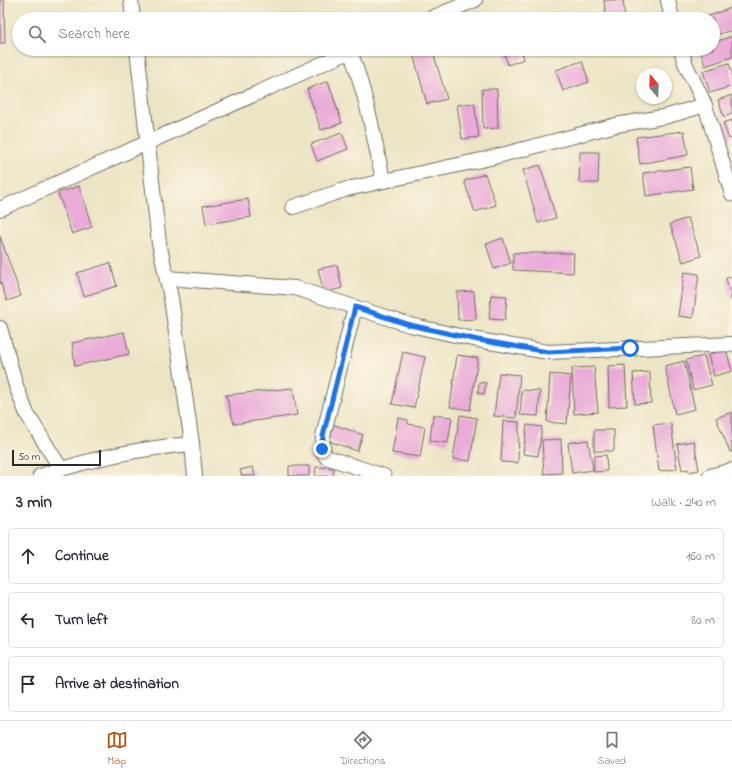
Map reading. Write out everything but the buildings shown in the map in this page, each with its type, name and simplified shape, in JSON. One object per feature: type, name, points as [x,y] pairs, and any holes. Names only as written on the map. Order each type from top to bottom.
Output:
[{"type":"street","points":[[131,0],[132,12]]},
{"type":"street","points":[[446,12],[475,0]]},
{"type":"street","points":[[668,0],[671,12]]},
{"type":"street","points":[[138,56],[159,243],[167,278],[192,444],[194,476]]},
{"type":"street","points":[[0,209],[340,56]]},
{"type":"street","points":[[355,56],[383,180]]},
{"type":"street","points":[[682,56],[705,105],[732,194]]},
{"type":"street","points":[[293,207],[347,189],[383,180],[486,159],[616,125],[668,116],[705,105]]},
{"type":"street","points":[[167,278],[295,288],[410,325],[478,340],[548,352],[732,344]]},
{"type":"street","points":[[355,307],[323,436],[322,449],[326,457],[384,476]]},
{"type":"street","points":[[0,328],[16,386],[27,414],[61,469]]},
{"type":"street","points":[[40,476],[119,454],[157,447],[192,444]]},
{"type":"street","points":[[710,476],[732,470]]},
{"type":"route","points":[[322,449],[323,436],[355,307],[410,325],[478,340],[548,352],[630,348]]}]
